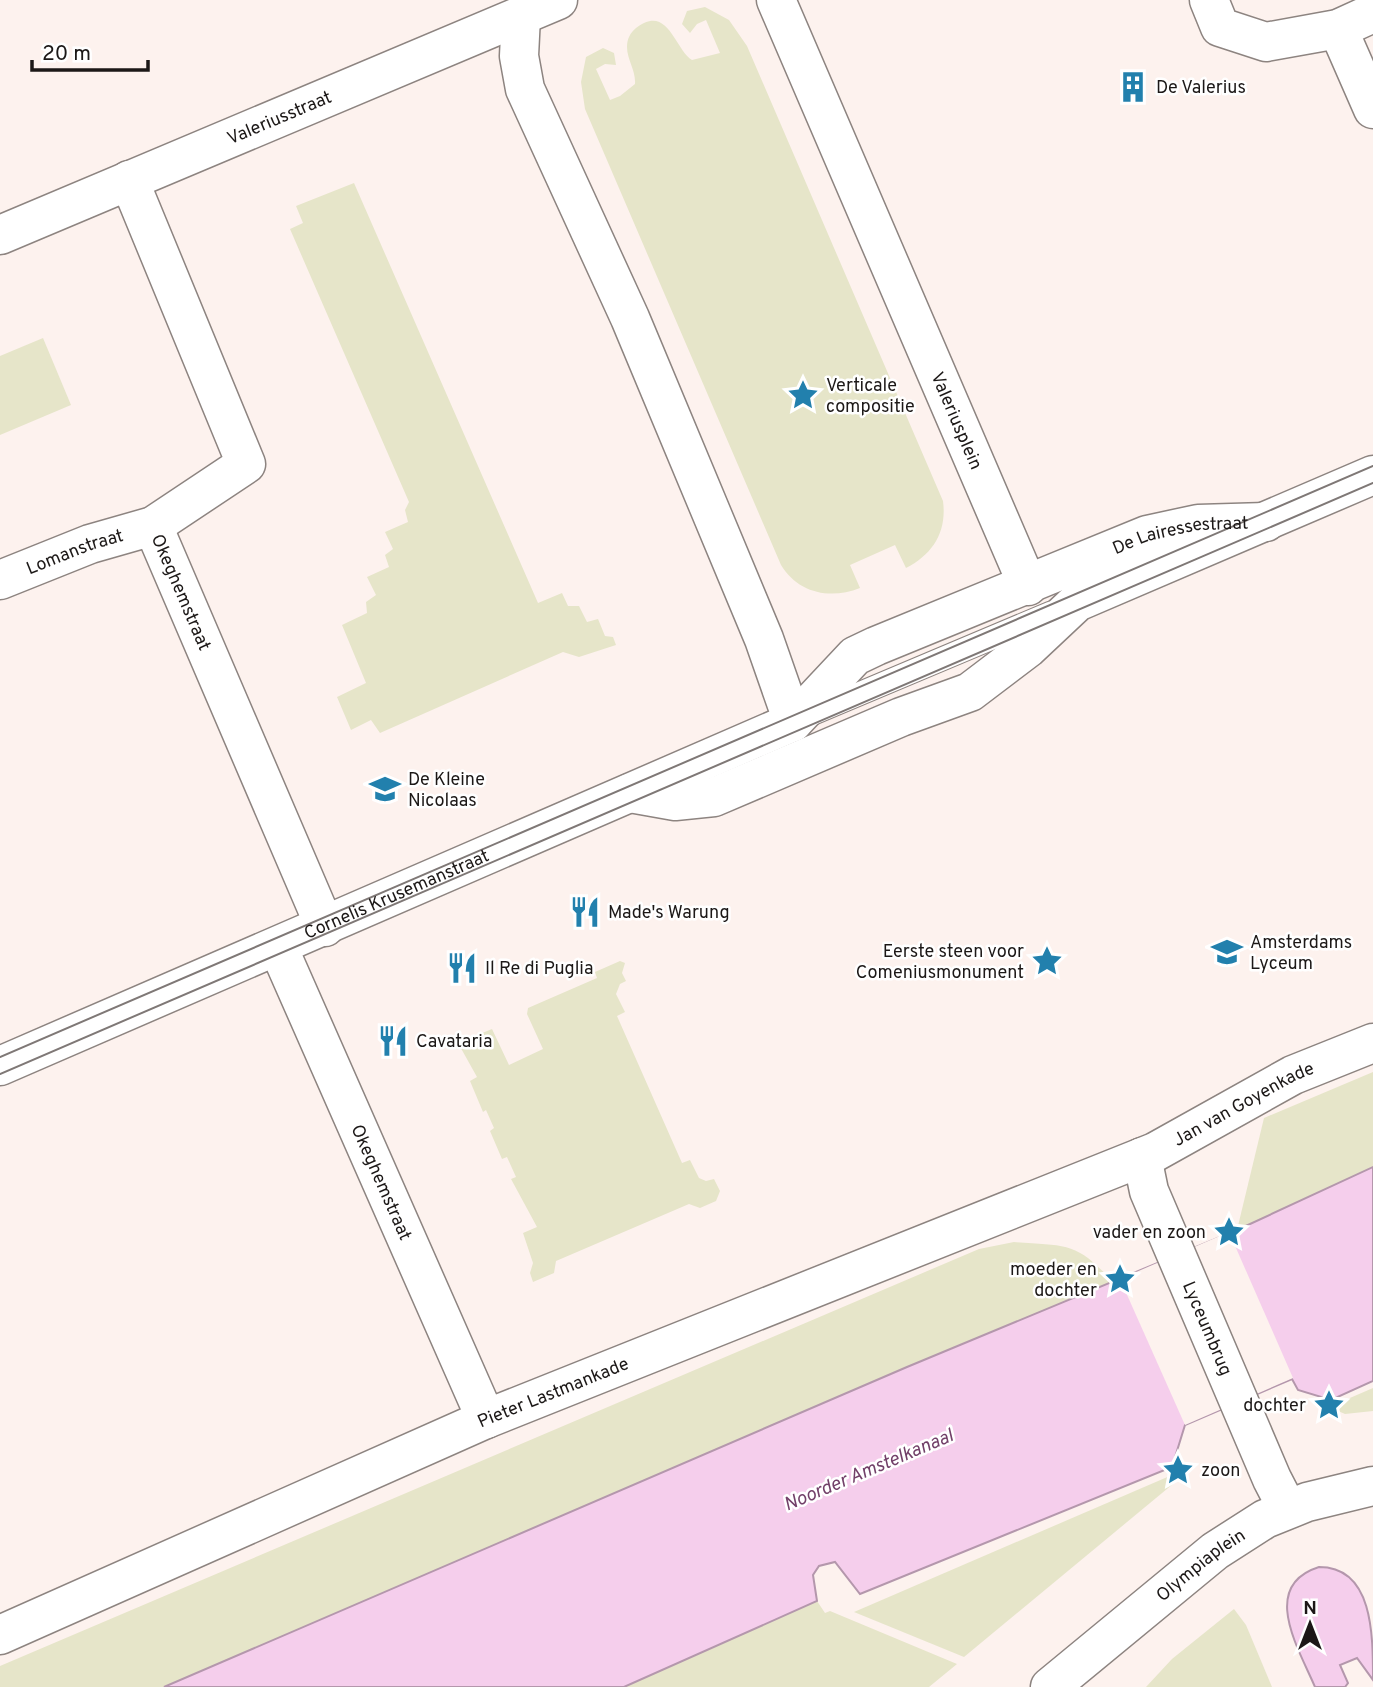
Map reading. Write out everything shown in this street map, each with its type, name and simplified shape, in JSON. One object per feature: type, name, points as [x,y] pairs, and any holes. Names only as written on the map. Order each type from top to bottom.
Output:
[{"type":"street","name":"Valeriusstraat","points":[[0,235],[558,0]]},
{"type":"street","name":"Valeriusplein","points":[[776,0],[1028,586]]},
{"type":"street","points":[[1209,0],[1220,27],[1266,42],[1338,29],[1373,13]]},
{"type":"street","points":[[521,16],[519,57],[525,89],[635,331],[764,639],[793,722],[855,656],[1028,586]]},
{"type":"street","points":[[1338,29],[1373,108]]},
{"type":"street","name":"Okeghemstraat","points":[[129,180],[246,464],[153,526],[325,927]]},
{"type":"street","name":"De Lairessestraat","points":[[1028,586],[1147,535],[1198,524],[1266,522],[1373,475]]},
{"type":"street","points":[[630,793],[675,801],[713,797],[901,717],[970,692],[1028,648],[1077,602],[1266,522]]},
{"type":"street","name":"Lomanstraat","points":[[0,580],[90,544],[153,526]]},
{"type":"street","name":"Cornelis Krusemanstraat","points":[[0,1066],[793,722]]},
{"type":"street","name":"Okeghemstraat","points":[[278,947],[486,1419]]},
{"type":"street","name":"Jan van Goyenkade","points":[[1128,1163],[1293,1075],[1373,1043]]},
{"type":"street","name":"Pieter Lastmankade","points":[[0,1635],[486,1419],[1128,1163]]},
{"type":"street","name":"Lyceumbrug","points":[[1128,1163],[1149,1191],[1238,1402],[1287,1508]]},
{"type":"street","name":"Olympiaplein","points":[[1050,1687],[1215,1551],[1287,1508],[1373,1486]]},
{"type":"lane","points":[[793,722],[1077,602]]},
{"type":"green space","points":[[705,7],[729,20],[747,46],[943,501],[943,523],[940,532],[924,556],[906,568],[895,545],[850,565],[860,588],[849,592],[826,593],[806,588],[788,575],[781,565],[585,109],[581,82],[586,57],[603,48],[614,53],[616,65],[605,64],[596,69],[610,100],[620,96],[635,84],[627,52],[628,39],[634,30],[647,22],[656,21],[663,25],[692,60],[720,53],[706,20],[697,24],[690,33],[682,24],[687,11]]},
{"type":"green space","points":[[354,183],[538,603],[562,593],[568,606],[579,606],[587,622],[598,619],[605,636],[613,637],[616,645],[579,657],[563,652],[380,733],[371,720],[351,730],[337,697],[366,683],[342,625],[367,613],[366,602],[376,595],[367,577],[389,567],[385,555],[393,549],[385,532],[408,522],[405,510],[409,502],[290,229],[303,223],[296,206]]},
{"type":"green space","points":[[43,338],[71,405],[0,435],[0,356]]},
{"type":"green space","points":[[620,961],[625,963],[622,973],[626,981],[620,984],[616,994],[625,1012],[617,1016],[682,1163],[690,1160],[699,1178],[706,1181],[714,1179],[720,1191],[716,1201],[700,1208],[689,1204],[556,1261],[554,1273],[533,1282],[530,1273],[533,1263],[523,1233],[537,1227],[511,1179],[516,1177],[507,1157],[502,1159],[490,1131],[494,1128],[486,1110],[483,1112],[470,1081],[477,1077],[458,1043],[492,1029],[509,1065],[543,1049],[527,1014],[528,1008],[597,978],[595,972]]},
{"type":"green space","points":[[1373,1072],[1373,1167],[1237,1230],[1264,1118]]},
{"type":"green space","points":[[1014,1242],[1070,1248],[1089,1259],[1113,1282],[907,1367],[164,1687],[0,1687],[0,1666],[979,1249]]},
{"type":"green space","points":[[1373,1388],[1373,1411],[1345,1414],[1329,1407]]},
{"type":"green space","points":[[1179,1472],[1179,1479],[964,1657],[854,1612]]},
{"type":"green space","points":[[817,1601],[825,1613],[830,1611],[957,1664],[929,1687],[624,1687]]},
{"type":"green space","points":[[1234,1609],[1246,1625],[1272,1687],[1146,1687],[1172,1659]]},
{"type":"water","name":"Noorder Amstelkanaal","points":[[1373,1167],[1373,1381],[1331,1400],[1298,1390],[1292,1379],[1185,1425],[1172,1467],[860,1594],[835,1562],[819,1566],[813,1575],[817,1601],[624,1687],[164,1687],[907,1367],[1237,1230]]},
{"type":"water","points":[[1319,1567],[1337,1570],[1350,1578],[1360,1591],[1370,1624],[1373,1680],[1357,1658],[1340,1665],[1348,1683],[1345,1687],[1315,1687],[1293,1637],[1287,1603],[1291,1588],[1301,1576]]},
{"type":"pier","points":[[1229,1232],[1293,1378],[1185,1425],[1120,1279]]},
{"type":"tram line","points":[[0,1057],[1373,466]]},
{"type":"tram line","points":[[0,1074],[1373,483]]},
{"type":"place","name":"De Valerius","points":[[1133,87]]},
{"type":"place","name":"Verticale compositie","points":[[803,395]]},
{"type":"place","name":"De Kleine Nicolaas","points":[[385,789]]},
{"type":"place","name":"Made's Warung","points":[[585,912]]},
{"type":"place","name":"Amsterdams Lyceum","points":[[1227,952]]},
{"type":"place","name":"Eerste steen voor Comeniusmonument","points":[[1047,961]]},
{"type":"place","name":"Il Re di Puglia","points":[[462,968]]},
{"type":"place","name":"Cavataria","points":[[393,1041]]},
{"type":"place","name":"vader en zoon","points":[[1229,1232]]},
{"type":"place","name":"moeder en dochter","points":[[1120,1279]]},
{"type":"place","name":"dochter","points":[[1329,1405]]},
{"type":"place","name":"zoon","points":[[1178,1470]]}]
